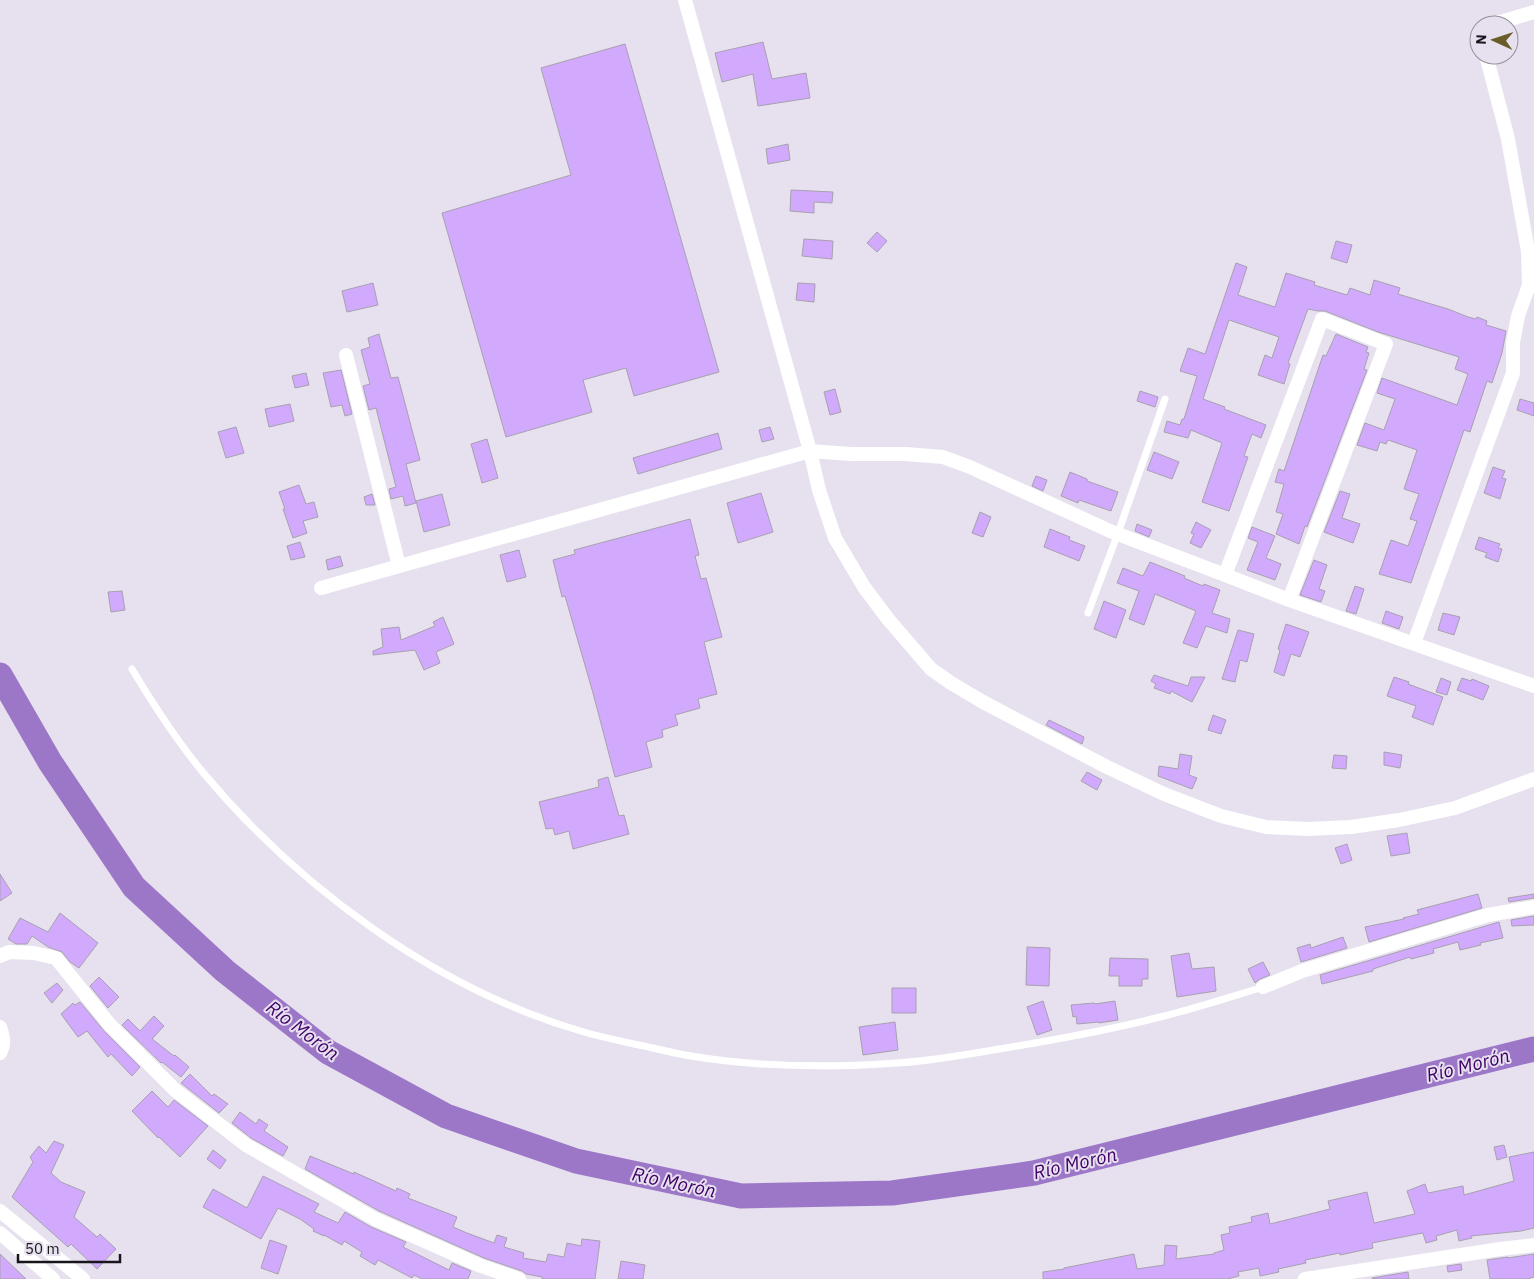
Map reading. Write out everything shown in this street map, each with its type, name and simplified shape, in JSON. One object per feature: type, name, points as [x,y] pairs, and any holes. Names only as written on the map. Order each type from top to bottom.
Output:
[{"type":"street","points":[[685,0],[810,451],[819,490],[835,538],[864,587],[888,619],[931,669],[982,702],[1107,767],[1164,794],[1230,818],[1266,826],[1308,829],[1351,827],[1399,820],[1455,808],[1534,779]]},
{"type":"street","points":[[1519,16],[1534,12]]},
{"type":"street","points":[[1414,643],[1513,373],[1513,343],[1518,316],[1529,285],[1526,235],[1517,196],[1508,139],[1489,65]]},
{"type":"street","points":[[1225,575],[1322,318],[1386,344],[1289,600]]},
{"type":"street","points":[[346,354],[399,566]]},
{"type":"street","points":[[321,588],[810,451],[851,454],[906,454],[943,457],[970,467],[1118,534],[1289,600],[1534,686]]},
{"type":"street","points":[[1263,987],[1302,971],[1478,918],[1534,907]]},
{"type":"street","points":[[0,956],[9,952],[34,952],[56,958],[110,1025],[162,1077],[246,1145],[375,1219],[481,1266],[519,1279]]},
{"type":"street","points":[[0,1027],[4,1038],[0,1053]]},
{"type":"street","points":[[0,1210],[83,1279]]},
{"type":"street","points":[[0,1233],[53,1279]]},
{"type":"street","points":[[1305,1279],[1355,1275],[1534,1245]]},
{"type":"lane","points":[[1088,613],[1165,399]]},
{"type":"lane","points":[[132,669],[176,737],[226,799],[283,856],[342,905],[401,947],[464,983],[524,1011],[586,1033],[686,1055],[731,1060],[821,1066],[897,1063],[935,1060],[1032,1044],[1163,1016],[1263,987]]},
{"type":"building","points":[[763,42],[772,79],[806,73],[810,98],[758,106],[753,74],[722,82],[715,53]]},
{"type":"building","points":[[625,44],[719,372],[634,396],[626,368],[583,380],[592,412],[506,437],[442,213],[571,175],[541,68]]},
{"type":"building","points":[[788,144],[790,160],[768,164],[766,149]]},
{"type":"building","points":[[791,190],[833,192],[832,203],[814,202],[814,213],[790,211]]},
{"type":"building","points":[[877,232],[887,241],[877,252],[867,243]]},
{"type":"building","points":[[804,239],[833,241],[832,259],[802,256]]},
{"type":"building","points":[[1336,241],[1352,245],[1347,263],[1331,258]]},
{"type":"building","points":[[1236,263],[1247,267],[1238,295],[1275,307],[1286,273],[1315,282],[1314,285],[1347,295],[1350,288],[1370,295],[1374,280],[1400,288],[1398,294],[1468,317],[1476,319],[1477,317],[1487,321],[1486,325],[1506,331],[1502,353],[1492,383],[1487,381],[1470,432],[1464,430],[1411,583],[1379,574],[1391,540],[1408,546],[1417,521],[1410,519],[1419,494],[1404,489],[1417,450],[1388,440],[1386,444],[1380,442],[1377,451],[1357,445],[1365,423],[1384,430],[1395,399],[1377,393],[1382,378],[1457,405],[1468,374],[1455,369],[1459,357],[1378,332],[1325,311],[1308,309],[1288,363],[1290,364],[1284,384],[1258,375],[1265,355],[1272,358],[1279,337],[1229,320],[1203,399],[1266,425],[1261,438],[1252,434],[1244,456],[1248,457],[1229,511],[1202,502],[1222,443],[1191,430],[1188,438],[1164,432],[1167,421],[1180,425],[1182,419],[1184,419],[1197,376],[1180,371],[1188,348],[1205,354]]},
{"type":"building","points":[[373,283],[378,305],[347,312],[342,291]]},
{"type":"building","points":[[798,283],[815,284],[814,302],[796,300]]},
{"type":"building","points":[[379,334],[391,378],[398,377],[420,460],[406,464],[416,503],[405,506],[403,496],[391,499],[389,489],[396,487],[376,408],[369,410],[363,386],[370,384],[361,350],[370,347],[368,338]]},
{"type":"building","points":[[1336,334],[1368,347],[1366,352],[1369,353],[1364,369],[1367,370],[1299,544],[1276,534],[1283,514],[1276,512],[1284,484],[1275,482],[1279,469],[1284,471],[1323,355],[1326,356]]},
{"type":"building","points":[[341,370],[352,414],[345,416],[342,405],[331,407],[323,373]]},
{"type":"building","points":[[306,373],[309,385],[295,388],[292,376]]},
{"type":"building","points":[[835,389],[841,412],[830,415],[824,392]]},
{"type":"building","points":[[1140,391],[1158,397],[1155,407],[1137,401]]},
{"type":"building","points":[[1520,399],[1534,403],[1534,416],[1517,410]]},
{"type":"building","points":[[290,404],[294,421],[269,427],[265,409]]},
{"type":"building","points":[[236,427],[244,453],[226,458],[218,432]]},
{"type":"building","points":[[770,427],[774,439],[762,442],[759,430]]},
{"type":"building","points":[[718,433],[722,449],[638,474],[633,458]]},
{"type":"building","points":[[487,439],[498,478],[482,483],[471,444]]},
{"type":"building","points":[[1154,452],[1179,462],[1172,479],[1147,470]]},
{"type":"building","points":[[1493,467],[1505,471],[1502,478],[1506,479],[1500,499],[1484,493]]},
{"type":"building","points":[[1070,472],[1087,479],[1087,481],[1118,492],[1111,511],[1079,500],[1078,503],[1061,496]]},
{"type":"building","points":[[1036,476],[1047,480],[1043,491],[1032,486]]},
{"type":"building","points":[[299,485],[306,504],[314,502],[318,517],[303,521],[307,533],[293,538],[279,492]]},
{"type":"building","points":[[1340,491],[1350,494],[1342,518],[1360,524],[1353,543],[1324,532]]},
{"type":"building","points":[[761,493],[773,532],[738,543],[727,503]]},
{"type":"building","points":[[372,494],[375,505],[366,505],[364,497]]},
{"type":"building","points":[[442,494],[450,525],[424,532],[416,501]]},
{"type":"building","points":[[980,512],[991,517],[983,537],[972,533]]},
{"type":"building","points":[[690,519],[699,555],[695,556],[701,579],[706,578],[722,637],[704,642],[717,694],[698,699],[700,708],[675,715],[678,725],[662,730],[663,737],[646,742],[652,767],[615,777],[593,693],[565,596],[562,597],[553,560],[575,554],[574,550]]},
{"type":"building","points":[[1196,522],[1211,530],[1201,548],[1190,543],[1194,534],[1191,533]]},
{"type":"building","points":[[1137,524],[1152,530],[1149,537],[1135,531]]},
{"type":"building","points":[[1252,527],[1275,536],[1266,558],[1281,564],[1275,580],[1247,570],[1258,542],[1248,538]]},
{"type":"building","points":[[1050,529],[1070,537],[1069,540],[1085,546],[1079,561],[1044,547]]},
{"type":"building","points":[[1479,537],[1500,544],[1498,548],[1502,549],[1498,562],[1485,557],[1487,553],[1475,549]]},
{"type":"building","points":[[300,542],[305,557],[291,560],[287,546]]},
{"type":"building","points":[[519,550],[526,577],[507,582],[500,555]]},
{"type":"building","points":[[340,556],[343,566],[328,570],[326,560]]},
{"type":"building","points":[[1314,560],[1327,565],[1319,589],[1325,591],[1321,602],[1300,595]]},
{"type":"building","points":[[1150,562],[1185,576],[1184,578],[1203,586],[1204,584],[1220,590],[1212,613],[1230,619],[1227,633],[1206,626],[1197,648],[1183,643],[1196,611],[1155,594],[1144,625],[1129,619],[1139,591],[1117,583],[1123,568],[1143,576]]},
{"type":"building","points":[[1355,586],[1364,589],[1356,614],[1346,611]]},
{"type":"building","points":[[122,591],[125,610],[111,612],[108,592]]},
{"type":"building","points":[[1104,601],[1126,610],[1116,638],[1094,629]]},
{"type":"building","points":[[1386,611],[1403,617],[1399,629],[1382,623]]},
{"type":"building","points":[[1443,613],[1460,617],[1454,635],[1438,630]]},
{"type":"building","points":[[443,617],[454,644],[436,652],[440,663],[424,670],[415,650],[373,655],[373,651],[383,647],[381,629],[399,627],[401,640],[435,626],[433,622]]},
{"type":"building","points":[[1286,624],[1309,632],[1300,657],[1291,654],[1284,676],[1274,672],[1280,650],[1278,649]]},
{"type":"building","points":[[1238,630],[1254,634],[1247,662],[1240,660],[1235,682],[1222,679]]},
{"type":"building","points":[[1154,675],[1188,686],[1191,677],[1205,677],[1192,702],[1171,691],[1170,694],[1154,688],[1156,684],[1151,681]]},
{"type":"building","points":[[1394,677],[1443,697],[1433,725],[1412,717],[1416,706],[1387,696]]},
{"type":"building","points":[[1441,678],[1451,682],[1447,695],[1436,692]]},
{"type":"building","points":[[1462,678],[1471,681],[1472,679],[1489,686],[1483,700],[1457,690]]},
{"type":"building","points":[[1213,715],[1226,720],[1221,734],[1208,730]]},
{"type":"building","points":[[1049,720],[1084,737],[1082,744],[1046,725]]},
{"type":"building","points":[[1384,752],[1402,755],[1400,768],[1384,765]]},
{"type":"building","points":[[1180,754],[1192,756],[1189,775],[1197,778],[1192,789],[1158,776],[1159,766],[1178,769]]},
{"type":"building","points":[[1334,755],[1347,756],[1346,769],[1332,768]]},
{"type":"building","points":[[1087,772],[1102,780],[1097,790],[1081,781]]},
{"type":"building","points":[[608,777],[619,816],[624,815],[629,834],[573,849],[569,831],[555,835],[553,828],[546,829],[539,802],[599,787],[598,780]]},
{"type":"building","points":[[1407,833],[1410,853],[1391,856],[1387,836]]},
{"type":"building","points":[[1347,844],[1352,860],[1341,864],[1335,848]]},
{"type":"building","points":[[0,874],[12,893],[0,901]]},
{"type":"building","points":[[1478,894],[1482,908],[1369,942],[1365,927],[1404,919],[1419,914],[1417,910]]},
{"type":"building","points":[[1534,894],[1534,898],[1509,902],[1508,898]]},
{"type":"building","points":[[60,913],[98,943],[79,968],[70,962],[62,952],[48,947],[32,936],[27,944],[16,944],[8,939],[20,918],[48,932]]},
{"type":"building","points":[[1534,916],[1534,925],[1512,926],[1511,920]]},
{"type":"building","points":[[1499,922],[1503,938],[1460,950],[1458,942],[1433,949],[1434,953],[1411,959],[1410,957],[1373,969],[1373,971],[1322,984],[1320,975]]},
{"type":"building","points":[[1343,937],[1347,948],[1301,962],[1297,948],[1310,944],[1311,948]]},
{"type":"building","points":[[1027,947],[1050,948],[1049,986],[1026,985]]},
{"type":"building","points":[[1189,953],[1192,969],[1214,967],[1216,991],[1177,997],[1171,956]]},
{"type":"building","points":[[1110,958],[1148,959],[1148,979],[1142,979],[1142,986],[1119,986],[1119,976],[1109,976]]},
{"type":"building","points":[[1263,962],[1270,975],[1255,983],[1248,969]]},
{"type":"building","points":[[99,977],[119,997],[108,1008],[90,986]]},
{"type":"building","points":[[57,983],[63,990],[52,1003],[44,993]]},
{"type":"building","points":[[892,988],[916,988],[916,1013],[892,1013]]},
{"type":"building","points":[[1043,1001],[1052,1030],[1037,1035],[1027,1007]]},
{"type":"building","points":[[1115,1001],[1118,1020],[1077,1024],[1076,1016],[1073,1017],[1071,1005]]},
{"type":"building","points":[[80,1002],[104,1031],[140,1067],[132,1076],[111,1054],[108,1057],[87,1031],[78,1037],[61,1014],[73,1003],[75,1005]]},
{"type":"building","points":[[154,1016],[164,1026],[152,1039],[189,1067],[181,1077],[161,1063],[122,1025],[128,1019],[140,1031]]},
{"type":"building","points":[[895,1022],[898,1050],[863,1055],[859,1027]]},
{"type":"building","points":[[190,1074],[212,1096],[214,1094],[228,1104],[219,1113],[181,1083]]},
{"type":"building","points":[[152,1091],[168,1107],[174,1100],[208,1126],[180,1157],[158,1138],[132,1111]]},
{"type":"building","points":[[240,1112],[256,1124],[259,1119],[268,1125],[264,1131],[288,1147],[283,1156],[251,1138],[232,1123]]},
{"type":"building","points":[[54,1141],[64,1145],[51,1173],[61,1182],[85,1192],[74,1217],[97,1237],[100,1234],[116,1249],[97,1269],[71,1244],[68,1247],[12,1197],[33,1162],[30,1157],[39,1146],[46,1153]]},
{"type":"building","points":[[1504,1145],[1507,1157],[1497,1160],[1494,1147]]},
{"type":"building","points":[[213,1150],[226,1160],[220,1169],[207,1159]]},
{"type":"building","points":[[1534,1152],[1534,1228],[1471,1236],[1472,1238],[1459,1241],[1457,1230],[1436,1236],[1437,1240],[1426,1243],[1423,1233],[1372,1243],[1373,1248],[1305,1260],[1306,1263],[1278,1269],[1279,1272],[1260,1276],[1259,1268],[1238,1272],[1239,1276],[1227,1279],[1043,1279],[1043,1272],[1134,1254],[1137,1269],[1164,1265],[1165,1245],[1177,1246],[1176,1259],[1214,1254],[1224,1250],[1221,1235],[1230,1233],[1229,1227],[1252,1222],[1251,1217],[1268,1213],[1270,1224],[1330,1209],[1328,1201],[1367,1192],[1374,1223],[1415,1214],[1407,1191],[1425,1184],[1428,1193],[1463,1186],[1464,1195],[1514,1181],[1509,1157]]},
{"type":"building","points":[[310,1156],[354,1174],[354,1172],[396,1191],[397,1188],[410,1194],[408,1198],[457,1217],[453,1227],[467,1233],[494,1243],[497,1235],[507,1238],[504,1247],[524,1253],[523,1258],[546,1262],[548,1254],[564,1257],[567,1243],[581,1246],[582,1239],[600,1241],[595,1279],[542,1279],[542,1277],[526,1274],[484,1258],[379,1211],[305,1169]]},
{"type":"building","points":[[263,1176],[319,1204],[314,1212],[338,1223],[345,1212],[371,1227],[406,1242],[403,1247],[449,1270],[452,1263],[471,1271],[468,1279],[422,1279],[414,1275],[412,1278],[378,1260],[375,1265],[360,1256],[362,1252],[344,1241],[342,1245],[313,1231],[314,1229],[300,1219],[278,1208],[261,1239],[203,1207],[213,1189],[247,1208]]},
{"type":"building","points":[[270,1240],[287,1246],[278,1274],[261,1268]]},
{"type":"building","points":[[0,1254],[26,1279],[0,1279]]},
{"type":"building","points":[[1534,1254],[1534,1277],[1530,1279],[1490,1279],[1487,1260]]},
{"type":"building","points":[[621,1261],[645,1265],[643,1279],[618,1279]]},
{"type":"building","points":[[1461,1264],[1462,1270],[1448,1272],[1447,1266]]},
{"type":"building","points":[[1408,1272],[1409,1279],[1372,1279],[1372,1278]]},
{"type":"waterway","name":"Río Morón","points":[[0,675],[50,762],[134,887],[225,971],[328,1052],[446,1116],[576,1161],[741,1196],[892,1193],[1034,1173],[1534,1049]]}]
